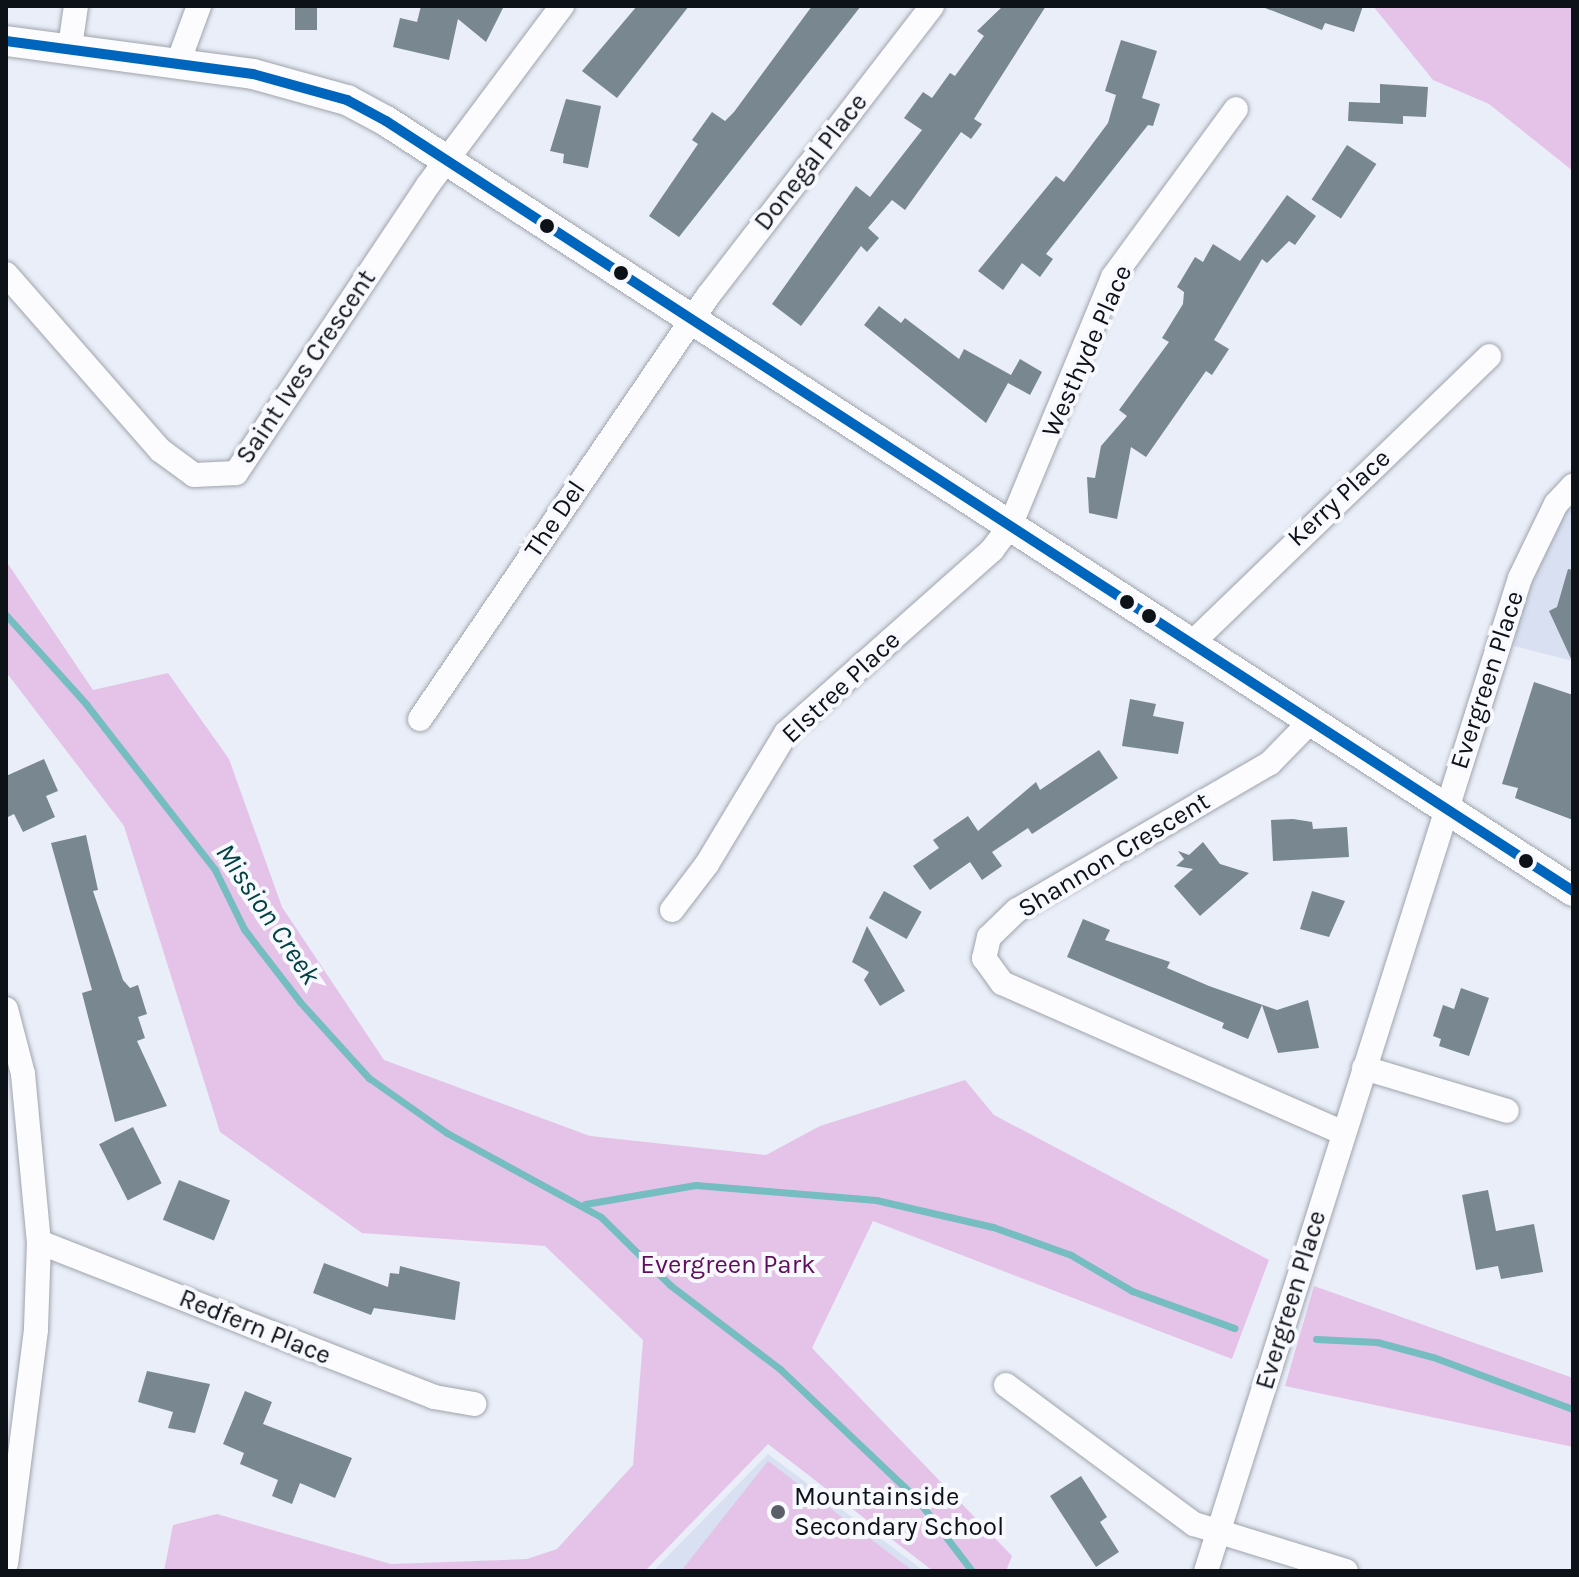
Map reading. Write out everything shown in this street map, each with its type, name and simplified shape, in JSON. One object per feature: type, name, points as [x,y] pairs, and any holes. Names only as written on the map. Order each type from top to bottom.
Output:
[{"type":"street","points":[[70,47],[76,6]]},
{"type":"street","points":[[178,63],[199,6]]},
{"type":"street","points":[[449,158],[562,6]]},
{"type":"street","name":"Donegal Place","points":[[692,319],[932,6]]},
{"type":"street","points":[[6,41],[70,47],[253,74],[347,100],[449,158],[1573,891]]},
{"type":"street","name":"Westhyde Place","points":[[1010,526],[1113,277],[1236,109]]},
{"type":"street","name":"Saint Ives Crescent","points":[[6,274],[160,450],[194,475],[236,473],[449,158]]},
{"type":"street","name":"The Del","points":[[420,719],[692,319]]},
{"type":"street","name":"Kerry Place","points":[[1192,643],[1489,356]]},
{"type":"street","name":"Evergreen Place","points":[[1206,1571],[1520,578],[1556,504],[1573,486]]},
{"type":"street","name":"Elstree Place","points":[[672,910],[707,864],[786,733],[992,550],[1010,526]]},
{"type":"street","name":"Shannon Crescent","points":[[1311,721],[1270,763],[1017,910],[989,937],[984,958],[1002,983],[1343,1133]]},
{"type":"street","points":[[6,1009],[23,1074],[39,1242],[36,1330],[6,1563]]},
{"type":"street","points":[[1364,1068],[1507,1111]]},
{"type":"street","name":"Redfern Place","points":[[39,1242],[434,1397],[474,1404]]},
{"type":"street","points":[[1006,1385],[1194,1524],[1346,1571]]},
{"type":"shaded area","points":[[1573,492],[1573,661],[1514,646],[1523,599]]},
{"type":"shaded area","name":"Mountainside Secondary School","points":[[768,1454],[924,1571],[653,1571]]},
{"type":"green space","points":[[1373,6],[1573,6],[1573,171],[1489,104],[1433,80]]},
{"type":"green space","name":"Evergreen Park","points":[[6,561],[93,690],[168,673],[229,759],[282,907],[384,1060],[590,1136],[766,1155],[820,1126],[965,1080],[994,1115],[1269,1260],[1232,1359],[873,1221],[812,1348],[1012,1556],[1006,1571],[933,1571],[768,1444],[645,1571],[164,1571],[173,1525],[217,1514],[391,1564],[527,1559],[557,1549],[633,1465],[643,1340],[545,1246],[362,1233],[220,1132],[124,826],[6,672]]},
{"type":"green space","points":[[1314,1286],[1573,1378],[1573,1447],[1285,1386]]},
{"type":"green space","name":"Mountainside Secondary School","points":[[768,1461],[793,1480],[913,1571],[681,1571]]},
{"type":"building","points":[[295,6],[317,6],[317,30],[295,30]]},
{"type":"building","points":[[421,6],[504,6],[486,42],[458,19],[449,60],[393,47],[400,18],[417,22]]},
{"type":"building","points":[[637,6],[689,6],[617,98],[582,71]]},
{"type":"building","points":[[812,6],[861,6],[679,237],[649,216],[698,144],[692,140],[712,112],[725,121],[734,112]]},
{"type":"building","points":[[1003,6],[1046,6],[974,119],[982,124],[971,139],[961,132],[905,210],[892,200],[868,228],[879,238],[867,252],[861,246],[801,326],[772,304],[856,186],[870,197],[922,130],[904,118],[923,92],[932,98],[950,73],[955,76],[984,36],[977,31]]},
{"type":"building","points":[[1260,6],[1363,6],[1354,32],[1325,23],[1322,30]]},
{"type":"building","points":[[1121,40],[1157,51],[1142,98],[1160,104],[1153,126],[1148,125],[1046,254],[1053,259],[1040,277],[1022,263],[1003,290],[978,271],[1056,176],[1064,182],[1108,123],[1116,95],[1105,91]]},
{"type":"building","points":[[1380,84],[1428,87],[1426,117],[1403,116],[1403,124],[1348,121],[1349,102],[1380,103]]},
{"type":"building","points":[[566,99],[601,106],[588,168],[563,163],[564,154],[550,151]]},
{"type":"building","points":[[1347,145],[1376,164],[1341,219],[1312,200]]},
{"type":"building","points":[[1287,195],[1316,216],[1295,245],[1289,241],[1267,263],[1262,259],[1214,340],[1229,349],[1212,375],[1206,371],[1146,457],[1131,447],[1117,519],[1089,513],[1087,477],[1095,478],[1101,446],[1127,416],[1119,410],[1169,342],[1162,338],[1183,304],[1184,292],[1177,287],[1195,257],[1203,262],[1213,244],[1240,261]]},
{"type":"building","points":[[879,306],[901,323],[905,318],[959,359],[964,349],[1011,375],[1020,359],[1042,372],[1030,395],[1008,383],[986,423],[864,325]]},
{"type":"building","points":[[1568,569],[1573,570],[1573,663],[1549,611],[1557,607]]},
{"type":"building","points":[[1534,682],[1573,695],[1573,820],[1515,798],[1518,788],[1502,784]]},
{"type":"building","points":[[1130,699],[1156,704],[1153,716],[1184,722],[1178,754],[1122,746]]},
{"type":"building","points":[[1099,750],[1118,778],[1032,834],[1028,828],[992,852],[1002,866],[982,880],[970,862],[930,890],[913,866],[939,848],[933,840],[968,816],[978,831],[1036,782],[1040,790]]},
{"type":"building","points":[[44,759],[58,791],[46,796],[55,817],[23,832],[14,814],[6,818],[6,776]]},
{"type":"building","points":[[1271,820],[1312,822],[1313,829],[1347,827],[1349,857],[1273,861]]},
{"type":"building","points":[[86,835],[98,890],[93,891],[123,980],[130,988],[138,985],[147,1014],[138,1017],[145,1038],[137,1041],[167,1106],[115,1122],[82,993],[92,990],[51,843]]},
{"type":"building","points":[[1203,842],[1220,864],[1249,873],[1200,916],[1174,886],[1193,869],[1176,866],[1184,859],[1178,851],[1189,855]]},
{"type":"building","points":[[884,891],[922,912],[907,939],[869,918]]},
{"type":"building","points":[[1312,891],[1345,901],[1329,937],[1300,929]]},
{"type":"building","points":[[1083,919],[1110,930],[1105,940],[1170,962],[1167,968],[1209,986],[1277,1010],[1308,1000],[1319,1048],[1278,1053],[1262,1005],[1248,1039],[1222,1028],[1224,1023],[1067,957]]},
{"type":"building","points":[[867,926],[905,991],[880,1006],[864,980],[869,972],[852,962]]},
{"type":"building","points":[[1461,988],[1489,998],[1469,1056],[1439,1046],[1441,1039],[1433,1036],[1443,1005],[1454,1009]]},
{"type":"building","points":[[133,1127],[162,1183],[128,1200],[99,1144]]},
{"type":"building","points":[[179,1180],[230,1201],[214,1240],[163,1220]]},
{"type":"building","points":[[1488,1190],[1496,1231],[1534,1224],[1543,1272],[1501,1279],[1498,1266],[1476,1270],[1462,1195]]},
{"type":"building","points":[[324,1263],[388,1287],[390,1273],[399,1274],[400,1266],[460,1282],[455,1320],[374,1308],[371,1315],[313,1293]]},
{"type":"building","points":[[147,1371],[210,1384],[195,1433],[168,1428],[173,1412],[138,1402]]},
{"type":"building","points":[[245,1391],[272,1402],[263,1424],[352,1458],[335,1498],[300,1483],[292,1504],[272,1496],[278,1480],[240,1464],[244,1453],[223,1444]]},
{"type":"building","points":[[1081,1476],[1107,1517],[1100,1522],[1119,1552],[1096,1567],[1050,1496]]},
{"type":"waterway","name":"Mission Creek","points":[[6,615],[86,704],[215,870],[244,929],[300,1002],[369,1078],[447,1133],[601,1217],[670,1285],[780,1369],[917,1499],[972,1571]]},
{"type":"waterway","points":[[585,1204],[695,1185],[876,1200],[993,1227],[1071,1255],[1132,1291],[1234,1328]]},
{"type":"waterway","points":[[1316,1339],[1377,1342],[1433,1357],[1573,1409]]},
{"type":"transit line","points":[[6,41],[253,74],[347,100],[386,121],[1573,891]]},
{"type":"place","name":"Mountainside Secondary School","points":[[778,1512]]}]
